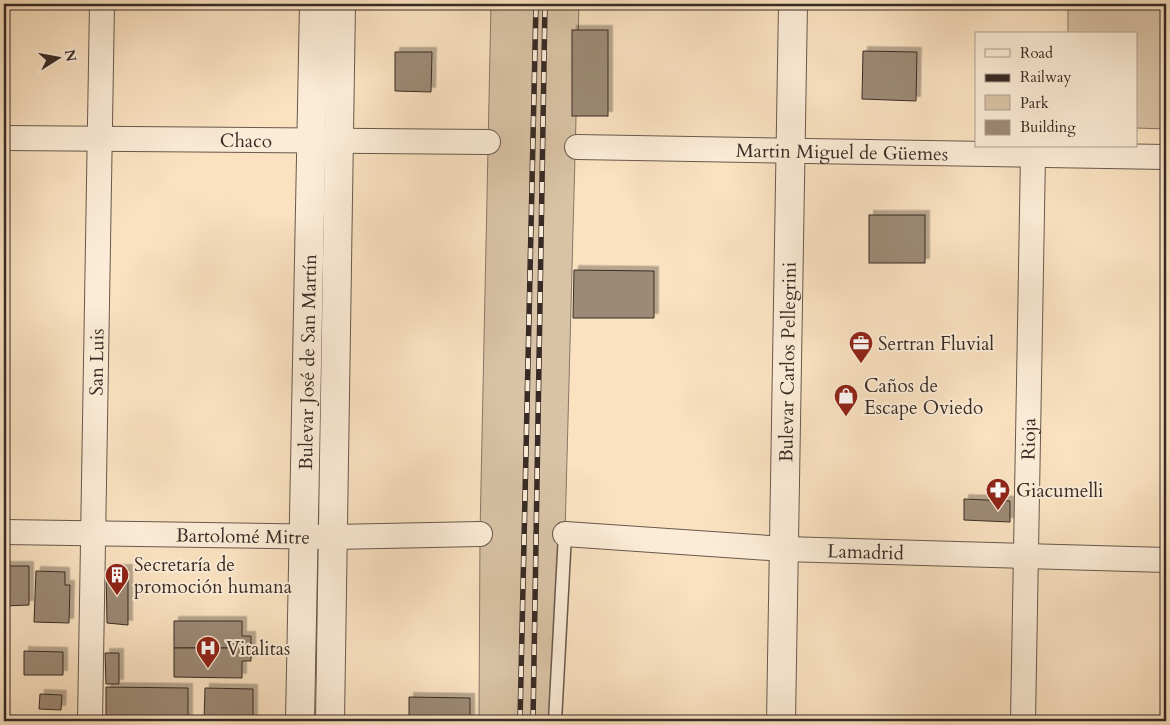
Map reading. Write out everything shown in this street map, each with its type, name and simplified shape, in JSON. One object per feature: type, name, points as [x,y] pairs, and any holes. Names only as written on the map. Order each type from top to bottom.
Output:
[{"type":"street","name":"San Luis","points":[[90,721],[98,140],[102,4]]},
{"type":"street","name":"Bulevar José de San Martín","points":[[300,721],[314,4]]},
{"type":"street","name":"Bulevar José de San Martín","points":[[330,721],[341,4]]},
{"type":"street","name":"Bulevar Carlos Pellegrini","points":[[782,721],[793,4]]},
{"type":"street","name":"Chaco","points":[[4,138],[488,142]]},
{"type":"street","name":"Martin Miguel de Güemes","points":[[577,147],[1166,158]]},
{"type":"street","name":"Rioja","points":[[1023,721],[1033,155]]},
{"type":"street","name":"Bartolomé Mitre","points":[[4,532],[304,537],[480,534]]},
{"type":"street","name":"Lamadrid","points":[[565,534],[784,549],[1166,560]]},
{"type":"lane","points":[[555,721],[565,534]]},
{"type":"green space","points":[[491,4],[579,4],[565,534],[555,721],[479,721],[480,534]]},
{"type":"green space","points":[[1068,4],[1166,4],[1166,129],[1138,128],[1138,32],[1068,32]]},
{"type":"green space","points":[[314,591],[320,592],[322,683],[310,667]]},
{"type":"building","points":[[572,30],[608,30],[608,116],[572,116]]},
{"type":"building","points":[[863,51],[917,52],[916,101],[862,99]]},
{"type":"building","points":[[395,52],[432,52],[431,92],[395,91]]},
{"type":"building","points":[[869,215],[925,215],[925,263],[869,263]]},
{"type":"building","points":[[574,270],[654,271],[654,318],[573,318]]},
{"type":"building","points":[[964,499],[1010,501],[1010,522],[964,520]]},
{"type":"building","points":[[4,566],[29,566],[29,605],[4,606]]},
{"type":"building","name":"Secretaría de promoción humana","points":[[106,569],[128,569],[128,625],[107,623]]},
{"type":"building","points":[[36,571],[65,572],[65,585],[70,585],[69,623],[34,622]]},
{"type":"building","points":[[174,621],[242,621],[242,636],[251,636],[251,648],[174,648]]},
{"type":"building","name":"Vitalitas","points":[[174,648],[251,648],[251,661],[242,661],[242,678],[174,677]]},
{"type":"building","points":[[24,651],[63,652],[63,675],[24,675]]},
{"type":"building","points":[[105,653],[119,653],[119,684],[106,684]]},
{"type":"building","points":[[106,687],[188,688],[188,721],[106,720]]},
{"type":"building","points":[[205,688],[253,689],[253,721],[204,721]]},
{"type":"building","points":[[40,694],[62,695],[61,710],[39,709]]},
{"type":"building","points":[[409,697],[470,698],[470,721],[409,721]]},
{"type":"railway","points":[[520,721],[536,4]]},
{"type":"railway","points":[[533,721],[545,4]]},
{"type":"place","name":"Sertran Fluvial","points":[[861,364]]},
{"type":"place","name":"Caños de Escape Oviedo","points":[[846,417]]},
{"type":"place","name":"Giacumelli","points":[[998,511]]},
{"type":"place","name":"Secretaría de promoción humana","points":[[117,596]]},
{"type":"place","name":"Vitalitas","points":[[208,669]]}]
